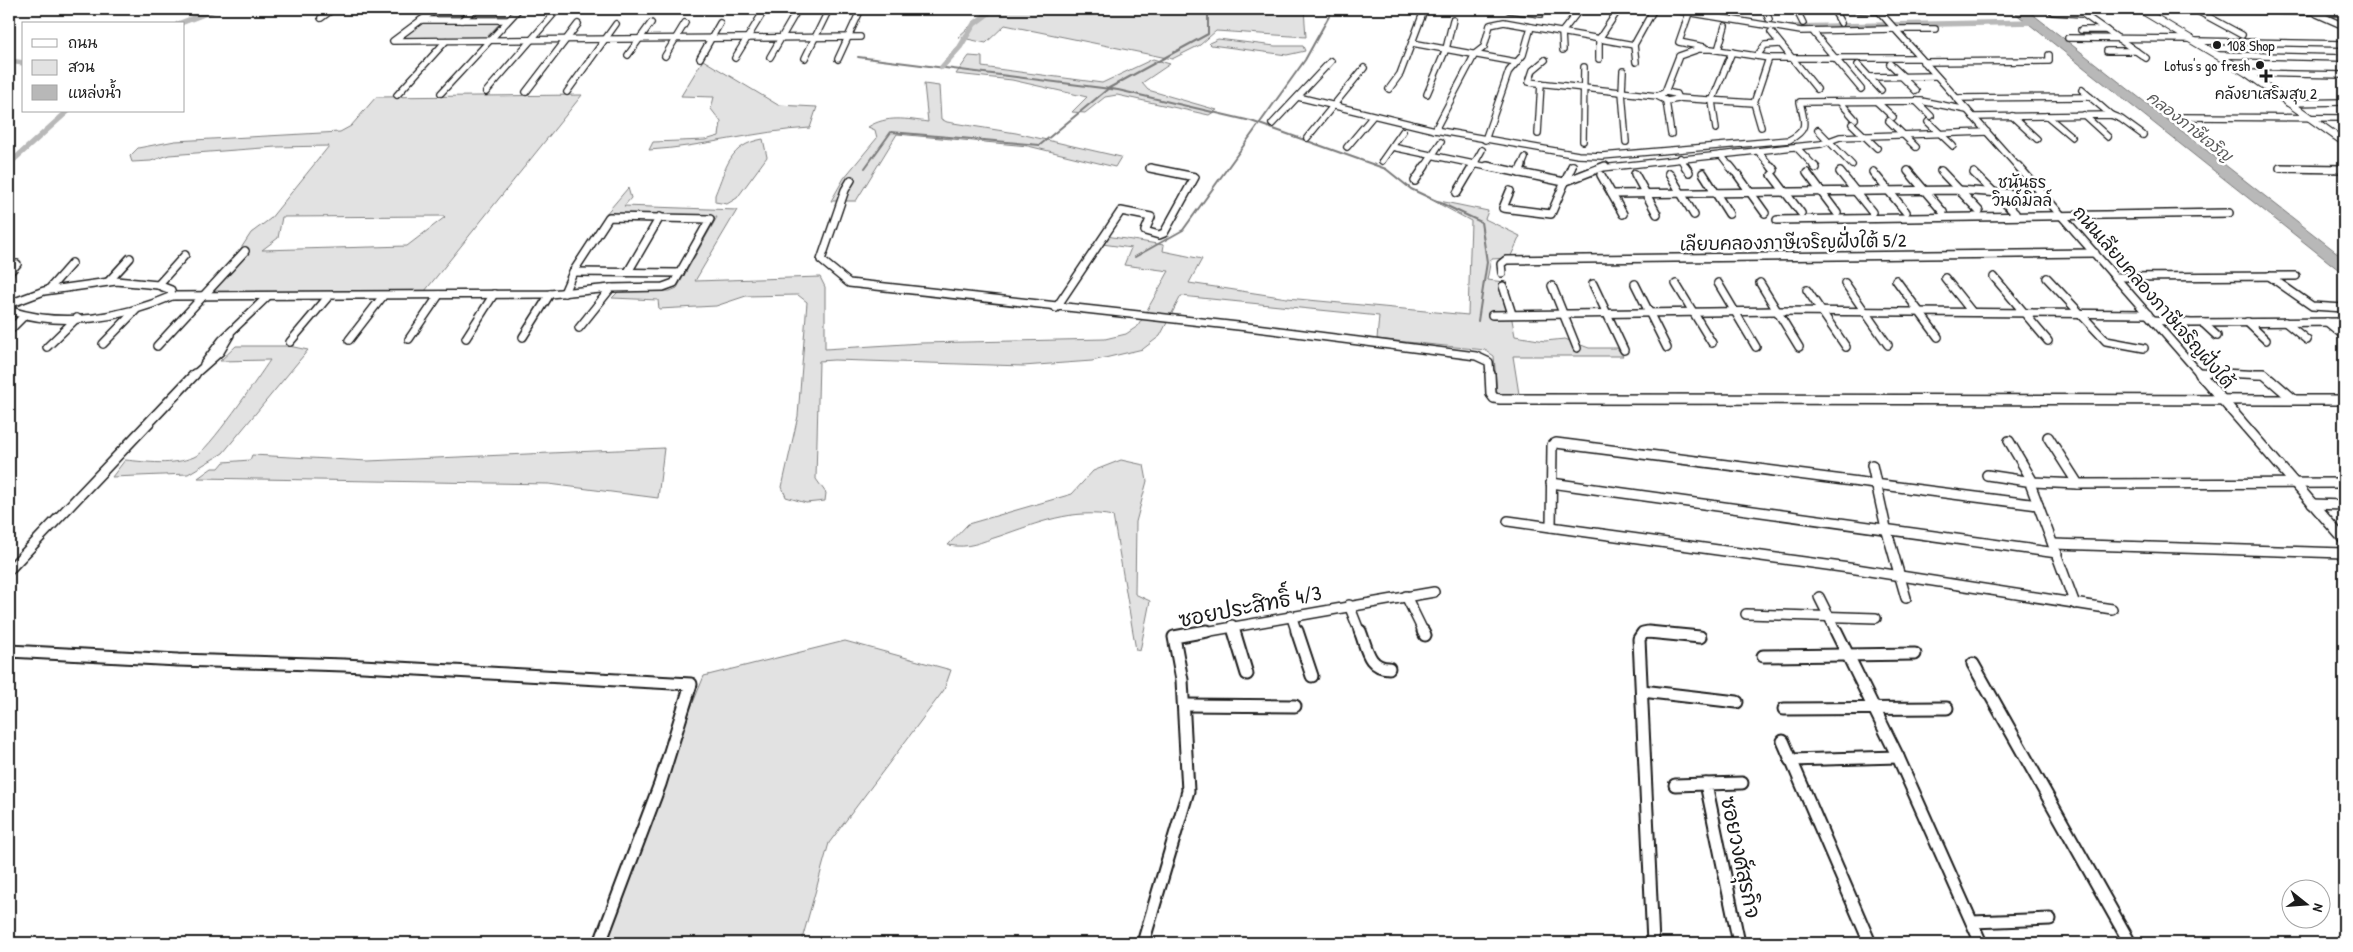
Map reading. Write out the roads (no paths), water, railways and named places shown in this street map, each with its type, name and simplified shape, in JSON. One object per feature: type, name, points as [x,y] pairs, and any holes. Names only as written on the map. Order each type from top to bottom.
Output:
[{"type":"main road","points":[[2140,9],[2247,73],[2343,141]]},
{"type":"street","points":[[160,9],[172,9]]},
{"type":"street","points":[[321,18],[333,9]]},
{"type":"street","points":[[436,9],[393,41],[860,37]]},
{"type":"street","points":[[462,20],[475,9]]},
{"type":"street","points":[[441,93],[488,40],[519,9]]},
{"type":"street","points":[[486,92],[528,40],[558,9]]},
{"type":"street","points":[[735,58],[765,9]]},
{"type":"street","points":[[770,57],[798,9]]},
{"type":"street","points":[[806,58],[829,9]]},
{"type":"street","points":[[838,59],[861,9]]},
{"type":"street","points":[[1504,22],[1509,9],[1541,14],[1544,9]]},
{"type":"street","points":[[1563,50],[1562,32],[1580,9]]},
{"type":"street","points":[[1599,59],[1599,39],[1618,9]]},
{"type":"street","points":[[1636,62],[1634,45],[1654,9]]},
{"type":"street","points":[[1668,9],[1806,31],[1892,28],[1935,29]]},
{"type":"street","points":[[1699,9],[1706,9]]},
{"type":"street","points":[[1764,9],[1769,19]]},
{"type":"street","points":[[1796,9],[1803,23]]},
{"type":"street","points":[[1829,9],[1878,10]]},
{"type":"street","points":[[1833,9],[1841,24]]},
{"type":"street","points":[[2194,9],[2242,35]]},
{"type":"street","points":[[2209,9],[2344,13]]},
{"type":"street","name":"ถนนเลียบคลองภาษีเจริญฝั่งใต้","points":[[1878,10],[1892,28],[2117,277],[2344,540]]},
{"type":"street","points":[[2053,12],[2080,13],[2146,58]]},
{"type":"street","points":[[2310,12],[2344,26]]},
{"type":"street","points":[[1389,89],[1400,74],[1422,16]]},
{"type":"street","points":[[1686,53],[1678,46],[1688,16]]},
{"type":"street","points":[[421,20],[508,20]]},
{"type":"street","points":[[1428,94],[1446,49],[1454,20]]},
{"type":"street","points":[[1435,130],[1475,54],[1484,47],[1490,24],[1504,22],[1634,45]]},
{"type":"street","points":[[628,55],[651,23]]},
{"type":"street","points":[[665,56],[685,23]]},
{"type":"street","points":[[526,92],[578,24]]},
{"type":"street","points":[[567,92],[616,24]]},
{"type":"street","points":[[700,58],[720,24]]},
{"type":"street","points":[[1718,50],[1725,26]]},
{"type":"street","points":[[1485,140],[1509,71],[1524,55],[1530,27]]},
{"type":"street","points":[[2081,30],[2107,30]]},
{"type":"street","points":[[1771,32],[1795,59],[1817,89]]},
{"type":"street","points":[[1814,33],[1861,89]]},
{"type":"street","points":[[2068,38],[2344,44]]},
{"type":"street","points":[[397,95],[446,41]]},
{"type":"street","points":[[1679,42],[1770,58],[1795,59],[2048,61],[2050,55]]},
{"type":"street","points":[[1412,43],[1516,62]]},
{"type":"street","points":[[1757,56],[1765,43],[1780,44]]},
{"type":"street","points":[[1665,92],[1679,56],[1711,49]]},
{"type":"street","points":[[2107,51],[2136,51]]},
{"type":"street","points":[[1716,129],[1712,101],[1732,52]]},
{"type":"street","points":[[2218,55],[2344,58]]},
{"type":"street","points":[[1761,127],[1754,103],[1770,58]]},
{"type":"street","points":[[1272,124],[1331,60]]},
{"type":"street","points":[[1545,60],[1533,70],[1529,82],[1658,96],[1673,101],[1678,98],[1754,103]]},
{"type":"street","points":[[1890,64],[1916,91]]},
{"type":"street","points":[[1858,65],[1881,90]]},
{"type":"street","points":[[1583,141],[1584,67]]},
{"type":"street","points":[[1307,138],[1364,68]]},
{"type":"street","points":[[1623,71],[1622,92],[1626,142]]},
{"type":"street","points":[[2247,73],[2344,75]]},
{"type":"street","points":[[1869,77],[1937,77]]},
{"type":"street","points":[[1538,134],[1541,83]]},
{"type":"street","points":[[2082,90],[2111,115],[2143,135]]},
{"type":"street","points":[[1658,96],[1665,92],[1673,93],[1678,98]]},
{"type":"street","points":[[1298,97],[1435,130],[1545,152],[1602,156],[1789,140],[1801,134],[1805,126],[1800,102],[1916,102],[1966,110]]},
{"type":"street","points":[[1956,98],[2090,97]]},
{"type":"street","points":[[1666,100],[1671,134]]},
{"type":"street","points":[[1840,102],[1864,136],[1876,148]]},
{"type":"street","points":[[1877,102],[1916,147]]},
{"type":"street","points":[[1916,102],[1940,134],[1953,146]]},
{"type":"street","points":[[2288,102],[2344,102]]},
{"type":"street","points":[[2084,115],[2108,137]]},
{"type":"street","points":[[1973,117],[2111,115]]},
{"type":"street","points":[[1348,147],[1373,116]]},
{"type":"street","points":[[2012,116],[2037,139]]},
{"type":"street","points":[[2047,116],[2072,137]]},
{"type":"street","points":[[2183,117],[2344,118]]},
{"type":"street","points":[[1818,130],[1852,165]]},
{"type":"street","points":[[1382,160],[1403,132]]},
{"type":"street","points":[[1392,147],[1564,182],[1606,166],[1796,147],[1830,142],[1832,138],[1840,136],[1987,132]]},
{"type":"street","points":[[1415,181],[1441,142]]},
{"type":"street","points":[[1796,147],[1816,168]]},
{"type":"street","points":[[1457,193],[1482,150]]},
{"type":"street","points":[[1758,151],[1801,213]]},
{"type":"street","points":[[1721,155],[1751,192],[1765,214]]},
{"type":"street","points":[[1519,173],[1525,158]]},
{"type":"street","points":[[1680,158],[1688,172]]},
{"type":"street","points":[[1634,162],[1637,173],[1657,214]]},
{"type":"street","points":[[1510,191],[1502,206],[1503,208],[1546,215],[1553,211],[1573,165]]},
{"type":"street","points":[[1056,308],[1121,211],[1151,217],[1145,231],[1159,235],[1164,233],[1195,177],[1150,168]]},
{"type":"street","points":[[2280,168],[2344,169]]},
{"type":"street","points":[[1908,171],[1943,212]]},
{"type":"street","points":[[1941,171],[1979,211]]},
{"type":"street","points":[[1840,172],[1872,212]]},
{"type":"street","points":[[1873,172],[1906,212]]},
{"type":"street","points":[[1669,173],[1694,214]]},
{"type":"street","points":[[1703,173],[1729,214]]},
{"type":"street","points":[[1806,173],[1837,213]]},
{"type":"street","points":[[1974,173],[1998,193],[2015,213]]},
{"type":"street","points":[[1601,176],[1622,214]]},
{"type":"street","points":[[852,180],[845,190],[822,260],[825,266],[846,282],[1056,308],[1256,328],[1476,356],[1488,362],[1491,394],[1494,398],[1500,399],[2344,400]]},
{"type":"street","points":[[1612,194],[1958,190],[2043,194]]},
{"type":"street","points":[[1777,220],[2229,212]]},
{"type":"street","points":[[628,272],[660,217]]},
{"type":"street","points":[[172,296],[171,290],[158,285],[108,282],[50,288],[32,292],[10,303],[11,311],[23,317],[76,318],[137,310],[172,296],[202,298],[550,294],[564,293],[610,288],[669,286],[674,283],[710,219],[610,218],[573,272],[564,293]]},
{"type":"street","points":[[157,346],[245,251]]},
{"type":"street","name":"เลียบคลองภาษีเจริญฝั่งใต้ 5/2","points":[[1502,273],[1501,264],[1506,260],[2095,253]]},
{"type":"street","points":[[158,285],[185,255]]},
{"type":"street","points":[[108,282],[130,258]]},
{"type":"street","points":[[50,288],[72,262]]},
{"type":"street","points":[[9,273],[17,264]]},
{"type":"street","points":[[573,272],[680,272]]},
{"type":"street","points":[[2269,276],[2312,306],[2344,308]]},
{"type":"street","points":[[2117,277],[2296,276]]},
{"type":"street","points":[[1994,277],[2048,341]]},
{"type":"street","points":[[1945,278],[1972,312]]},
{"type":"street","points":[[2047,278],[2106,341],[2144,348]]},
{"type":"street","points":[[1896,280],[1938,337]]},
{"type":"street","points":[[1718,283],[1756,347]]},
{"type":"street","points":[[1760,283],[1799,347]]},
{"type":"street","points":[[1845,283],[1888,345]]},
{"type":"street","points":[[1593,284],[1624,350]]},
{"type":"street","points":[[1636,284],[1667,348]]},
{"type":"street","points":[[1676,284],[1712,343]]},
{"type":"street","points":[[1503,286],[1512,314]]},
{"type":"street","points":[[1552,286],[1577,348]]},
{"type":"street","points":[[579,328],[610,288]]},
{"type":"street","points":[[1807,290],[1846,347]]},
{"type":"street","points":[[466,338],[494,294]]},
{"type":"street","points":[[523,337],[550,294]]},
{"type":"street","points":[[409,339],[438,295]]},
{"type":"street","points":[[9,570],[204,364],[214,358],[224,347],[230,335],[268,296]]},
{"type":"street","points":[[349,340],[383,296]]},
{"type":"street","points":[[290,342],[328,297]]},
{"type":"street","points":[[102,344],[137,310]]},
{"type":"street","points":[[1492,315],[1563,312],[2079,312],[2151,317],[2185,325],[2190,322],[2344,322]]},
{"type":"street","points":[[9,331],[23,317]]},
{"type":"street","points":[[47,347],[76,318]]},
{"type":"street","points":[[2203,322],[2217,336]]},
{"type":"street","points":[[2247,322],[2266,340]]},
{"type":"street","points":[[2285,322],[2307,340]]},
{"type":"street","points":[[2327,322],[2344,336]]},
{"type":"street","points":[[2198,372],[2264,374],[2293,399]]},
{"type":"street","points":[[2048,437],[2078,484]]},
{"type":"street","points":[[2009,441],[2032,484],[2075,604]]},
{"type":"street","points":[[1550,527],[1552,445],[1556,443],[2038,505]]},
{"type":"street","points":[[1872,465],[1886,528],[1906,598]]},
{"type":"street","points":[[1987,475],[2032,484],[2344,483]]},
{"type":"street","points":[[1551,483],[1886,528],[2055,548],[2344,553]]},
{"type":"street","points":[[2312,504],[2344,504]]},
{"type":"street","points":[[1508,522],[1900,576],[2112,609]]},
{"type":"street","name":"ซอยประสิทธิ์ 4/3","points":[[1143,943],[1188,791],[1184,705],[1174,637],[1232,625],[1434,592]]},
{"type":"street","points":[[1406,596],[1425,635]]},
{"type":"street","points":[[1819,597],[1898,757],[1981,943]]},
{"type":"street","points":[[1349,605],[1373,664],[1379,668],[1389,668]]},
{"type":"street","points":[[1746,614],[1876,618]]},
{"type":"street","points":[[1291,615],[1312,676]]},
{"type":"street","points":[[1232,625],[1247,674]]},
{"type":"street","points":[[1653,943],[1640,639],[1643,632],[1700,637]]},
{"type":"street","points":[[9,651],[178,660],[344,665],[690,684],[660,784],[600,943]]},
{"type":"street","points":[[1763,656],[1914,654]]},
{"type":"street","points":[[1974,664],[2130,943]]},
{"type":"street","points":[[1642,692],[1737,702]]},
{"type":"street","points":[[1184,705],[1295,706]]},
{"type":"street","points":[[1784,708],[1947,708]]},
{"type":"street","points":[[1783,741],[1870,943]]},
{"type":"street","points":[[1790,760],[1898,757]]},
{"type":"street","name":"ซอยวงศ์สุรกิจ","points":[[1738,943],[1706,784],[1742,783]]},
{"type":"street","points":[[1676,785],[1706,784]]},
{"type":"street","points":[[1972,922],[2050,919]]},
{"type":"water","points":[[2010,9],[2026,9],[2344,258],[2344,274]]},
{"type":"waterway","points":[[183,22],[217,9]]},
{"type":"waterway","points":[[942,67],[960,47],[974,24],[994,9]]},
{"type":"waterway","points":[[1108,89],[1208,34],[1208,9]]},
{"type":"waterway","points":[[1259,124],[1305,60],[1333,9]]},
{"type":"waterway","points":[[1685,9],[1728,16]]},
{"type":"waterway","points":[[1790,27],[2034,22]]},
{"type":"waterway","points":[[858,57],[1108,89]]},
{"type":"waterway","points":[[9,61],[22,63]]},
{"type":"waterway","points":[[865,168],[891,132],[1040,145],[1108,89]]},
{"type":"waterway","points":[[1108,89],[1259,124]]},
{"type":"waterway","points":[[9,164],[67,112]]},
{"type":"waterway","points":[[1135,257],[1183,230],[1259,124]]},
{"type":"waterway","points":[[1259,124],[1386,169],[1411,189],[1481,222],[1487,262],[1478,321]]},
{"type":"place","name":"108 Shop","points":[[2217,45]]},
{"type":"place","name":"Lotus's go fresh","points":[[2260,65]]},
{"type":"place","name":"คลังยาเสริมสุข 2","points":[[2266,76]]},
{"type":"district","name":"ชนันธร วินด์มิลล์","points":[[2022,191]]},
{"type":"water label","name":"คลองภาษีเจริญ","points":[[2190,126]]}]
